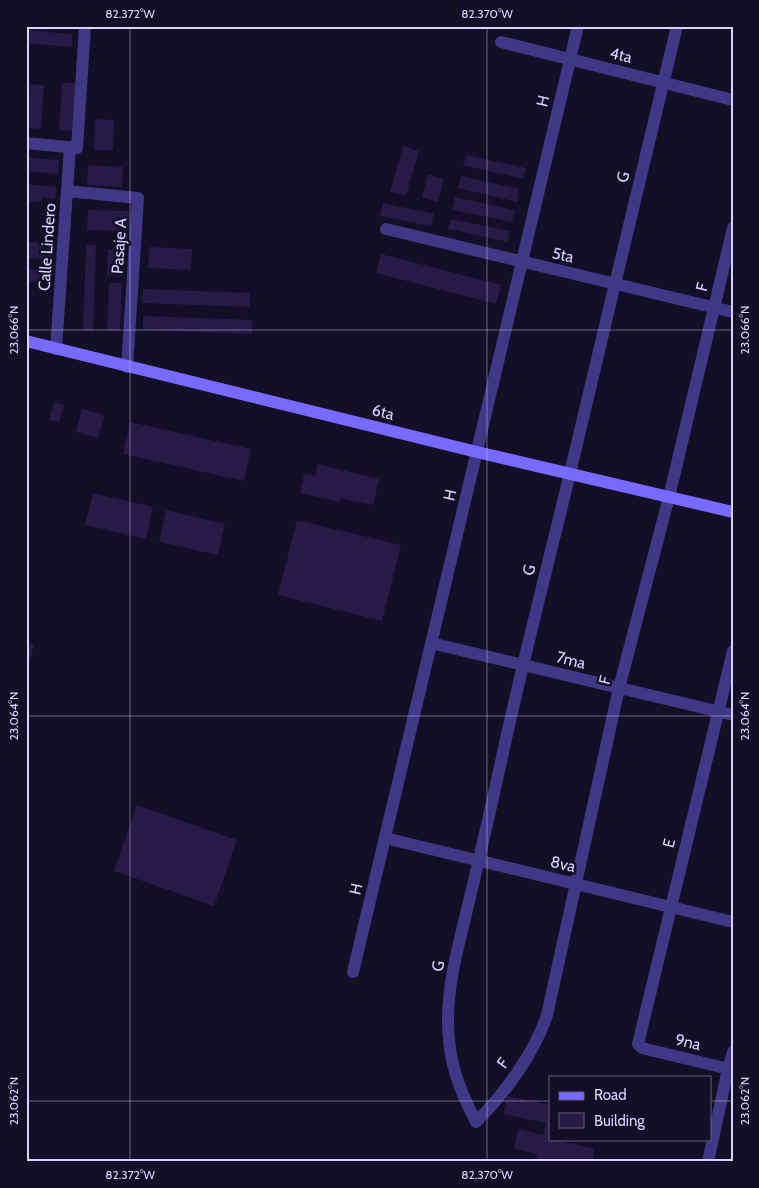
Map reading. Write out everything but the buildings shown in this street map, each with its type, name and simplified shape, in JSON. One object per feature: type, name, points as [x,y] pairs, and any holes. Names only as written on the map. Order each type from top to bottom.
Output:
[{"type":"main road","name":"6ta","points":[[26,341],[477,452],[733,512]]},
{"type":"street","name":"Calle Lindero","points":[[56,349],[67,191],[85,26]]},
{"type":"street","name":"H","points":[[353,972],[578,26]]},
{"type":"street","name":"G","points":[[476,1122],[464,1099],[454,1073],[450,1044],[448,1019],[456,959],[522,664],[570,474],[677,26]]},
{"type":"street","name":"4ta","points":[[501,42],[733,100]]},
{"type":"street","points":[[26,143],[73,147]]},
{"type":"street","name":"Pasaje A","points":[[67,191],[138,198],[127,367]]},
{"type":"street","name":"F","points":[[476,1122],[491,1107],[508,1084],[541,1032],[619,688],[669,497],[733,228]]},
{"type":"street","name":"5ta","points":[[386,230],[733,312]]},
{"type":"street","name":"7ma","points":[[431,642],[733,715]]},
{"type":"street","name":"E","points":[[638,1044],[733,651]]},
{"type":"street","name":"8va","points":[[385,838],[733,922]]},
{"type":"street","name":"9na","points":[[638,1044],[642,1048],[730,1069]]},
{"type":"street","points":[[708,1162],[733,1052]]}]
